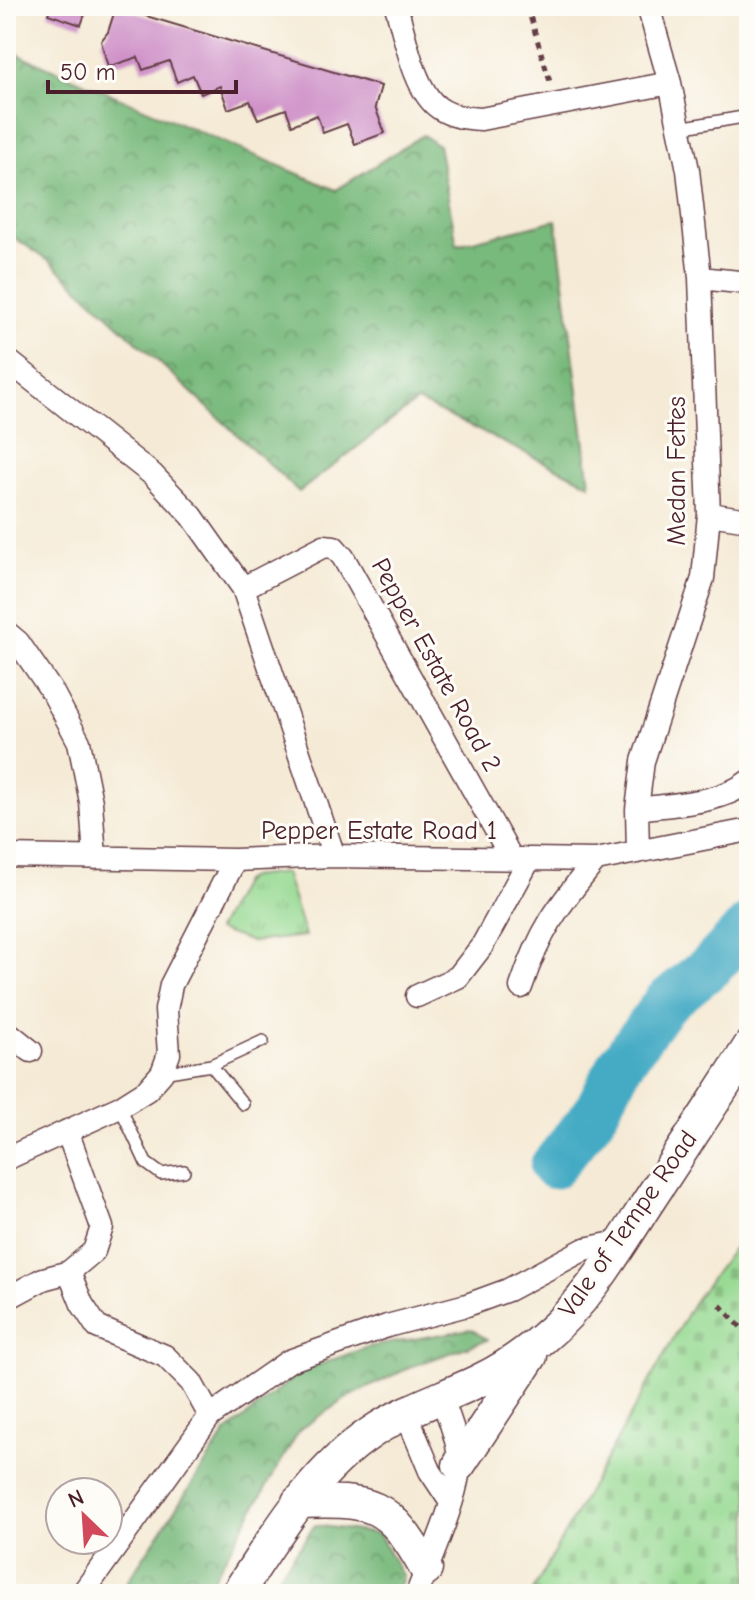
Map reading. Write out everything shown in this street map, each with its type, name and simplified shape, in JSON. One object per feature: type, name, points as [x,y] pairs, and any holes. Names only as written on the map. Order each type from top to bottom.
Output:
[{"type":"main road","name":"Vale of Tempe Road","points":[[237,1594],[298,1502],[345,1452],[373,1431],[406,1413],[484,1379],[514,1361],[544,1337],[586,1293],[749,1047]]},
{"type":"main road","points":[[459,1465],[544,1337]]},
{"type":"main road","points":[[298,1502],[341,1501],[368,1505],[387,1514],[409,1539],[422,1582]]},
{"type":"street","points":[[396,6],[425,92],[438,108],[458,117],[481,119],[670,83]]},
{"type":"street","name":"Medan Fettes","points":[[638,852],[637,809],[643,761],[703,578],[709,514],[700,278],[688,170],[670,83],[648,6]]},
{"type":"street","points":[[700,278],[749,283]]},
{"type":"street","points":[[6,359],[153,475],[192,516],[243,588],[334,856]]},
{"type":"street","points":[[709,514],[749,520]]},
{"type":"street","name":"Pepper Estate Road 2","points":[[243,588],[313,550],[324,546],[334,547],[343,557],[520,860]]},
{"type":"street","points":[[6,632],[18,642],[53,693],[79,742],[91,802],[95,858]]},
{"type":"street","points":[[637,809],[705,798],[739,789],[749,781]]},
{"type":"street","name":"Pepper Estate Road 1","points":[[6,856],[235,860],[334,856],[596,860],[749,830]]},
{"type":"street","points":[[6,1159],[120,1107],[147,1090],[162,1073],[169,1054],[166,1010],[171,985],[235,860]]},
{"type":"street","points":[[417,996],[458,977],[482,946],[520,860]]},
{"type":"street","points":[[521,987],[534,948],[554,911],[596,860]]},
{"type":"street","points":[[6,1031],[31,1051]]},
{"type":"street","points":[[6,1299],[43,1279],[69,1272],[94,1251],[102,1227],[67,1131]]},
{"type":"street","points":[[82,1594],[210,1416],[289,1361],[387,1326],[467,1305],[508,1290],[585,1249],[623,1241]]},
{"type":"street","points":[[69,1272],[82,1304],[97,1327],[165,1356],[191,1382],[210,1416]]},
{"type":"street","points":[[422,1582],[459,1465],[456,1438],[442,1398]]},
{"type":"street","points":[[406,1413],[430,1471],[450,1501]]},
{"type":"lane","points":[[679,128],[749,116]]},
{"type":"lane","points":[[162,1073],[211,1065],[263,1041]]},
{"type":"lane","points":[[211,1065],[243,1104]]},
{"type":"lane","points":[[120,1107],[146,1163],[161,1174],[184,1171]]},
{"type":"path","points":[[527,6],[547,70]]},
{"type":"path","points":[[720,1305],[749,1336]]},
{"type":"green space","points":[[6,45],[15,53],[336,190],[423,135],[438,145],[457,245],[556,220],[590,484],[417,401],[299,492],[52,263],[6,232]]},
{"type":"green space","points":[[285,873],[305,936],[252,942],[217,930],[242,883],[250,877]]},
{"type":"green space","points":[[749,1227],[749,1594],[531,1594],[693,1303]]},
{"type":"green space","points":[[471,1329],[487,1340],[413,1366],[350,1396],[300,1429],[204,1594],[119,1594],[226,1433],[301,1371],[368,1347]]},
{"type":"green space","points":[[315,1525],[379,1534],[403,1577],[397,1594],[266,1594]]},
{"type":"building","points":[[51,6],[88,6],[81,25],[48,14]]},
{"type":"building","points":[[116,7],[381,86],[375,107],[385,133],[355,144],[347,124],[323,133],[317,115],[292,125],[286,109],[258,119],[250,101],[228,109],[220,86],[201,94],[193,75],[177,82],[169,61],[143,70],[138,57],[108,67],[101,41],[108,32]]},
{"type":"waterway","points":[[553,1166],[594,1115],[621,1063],[665,1003],[712,965],[749,926]]}]
